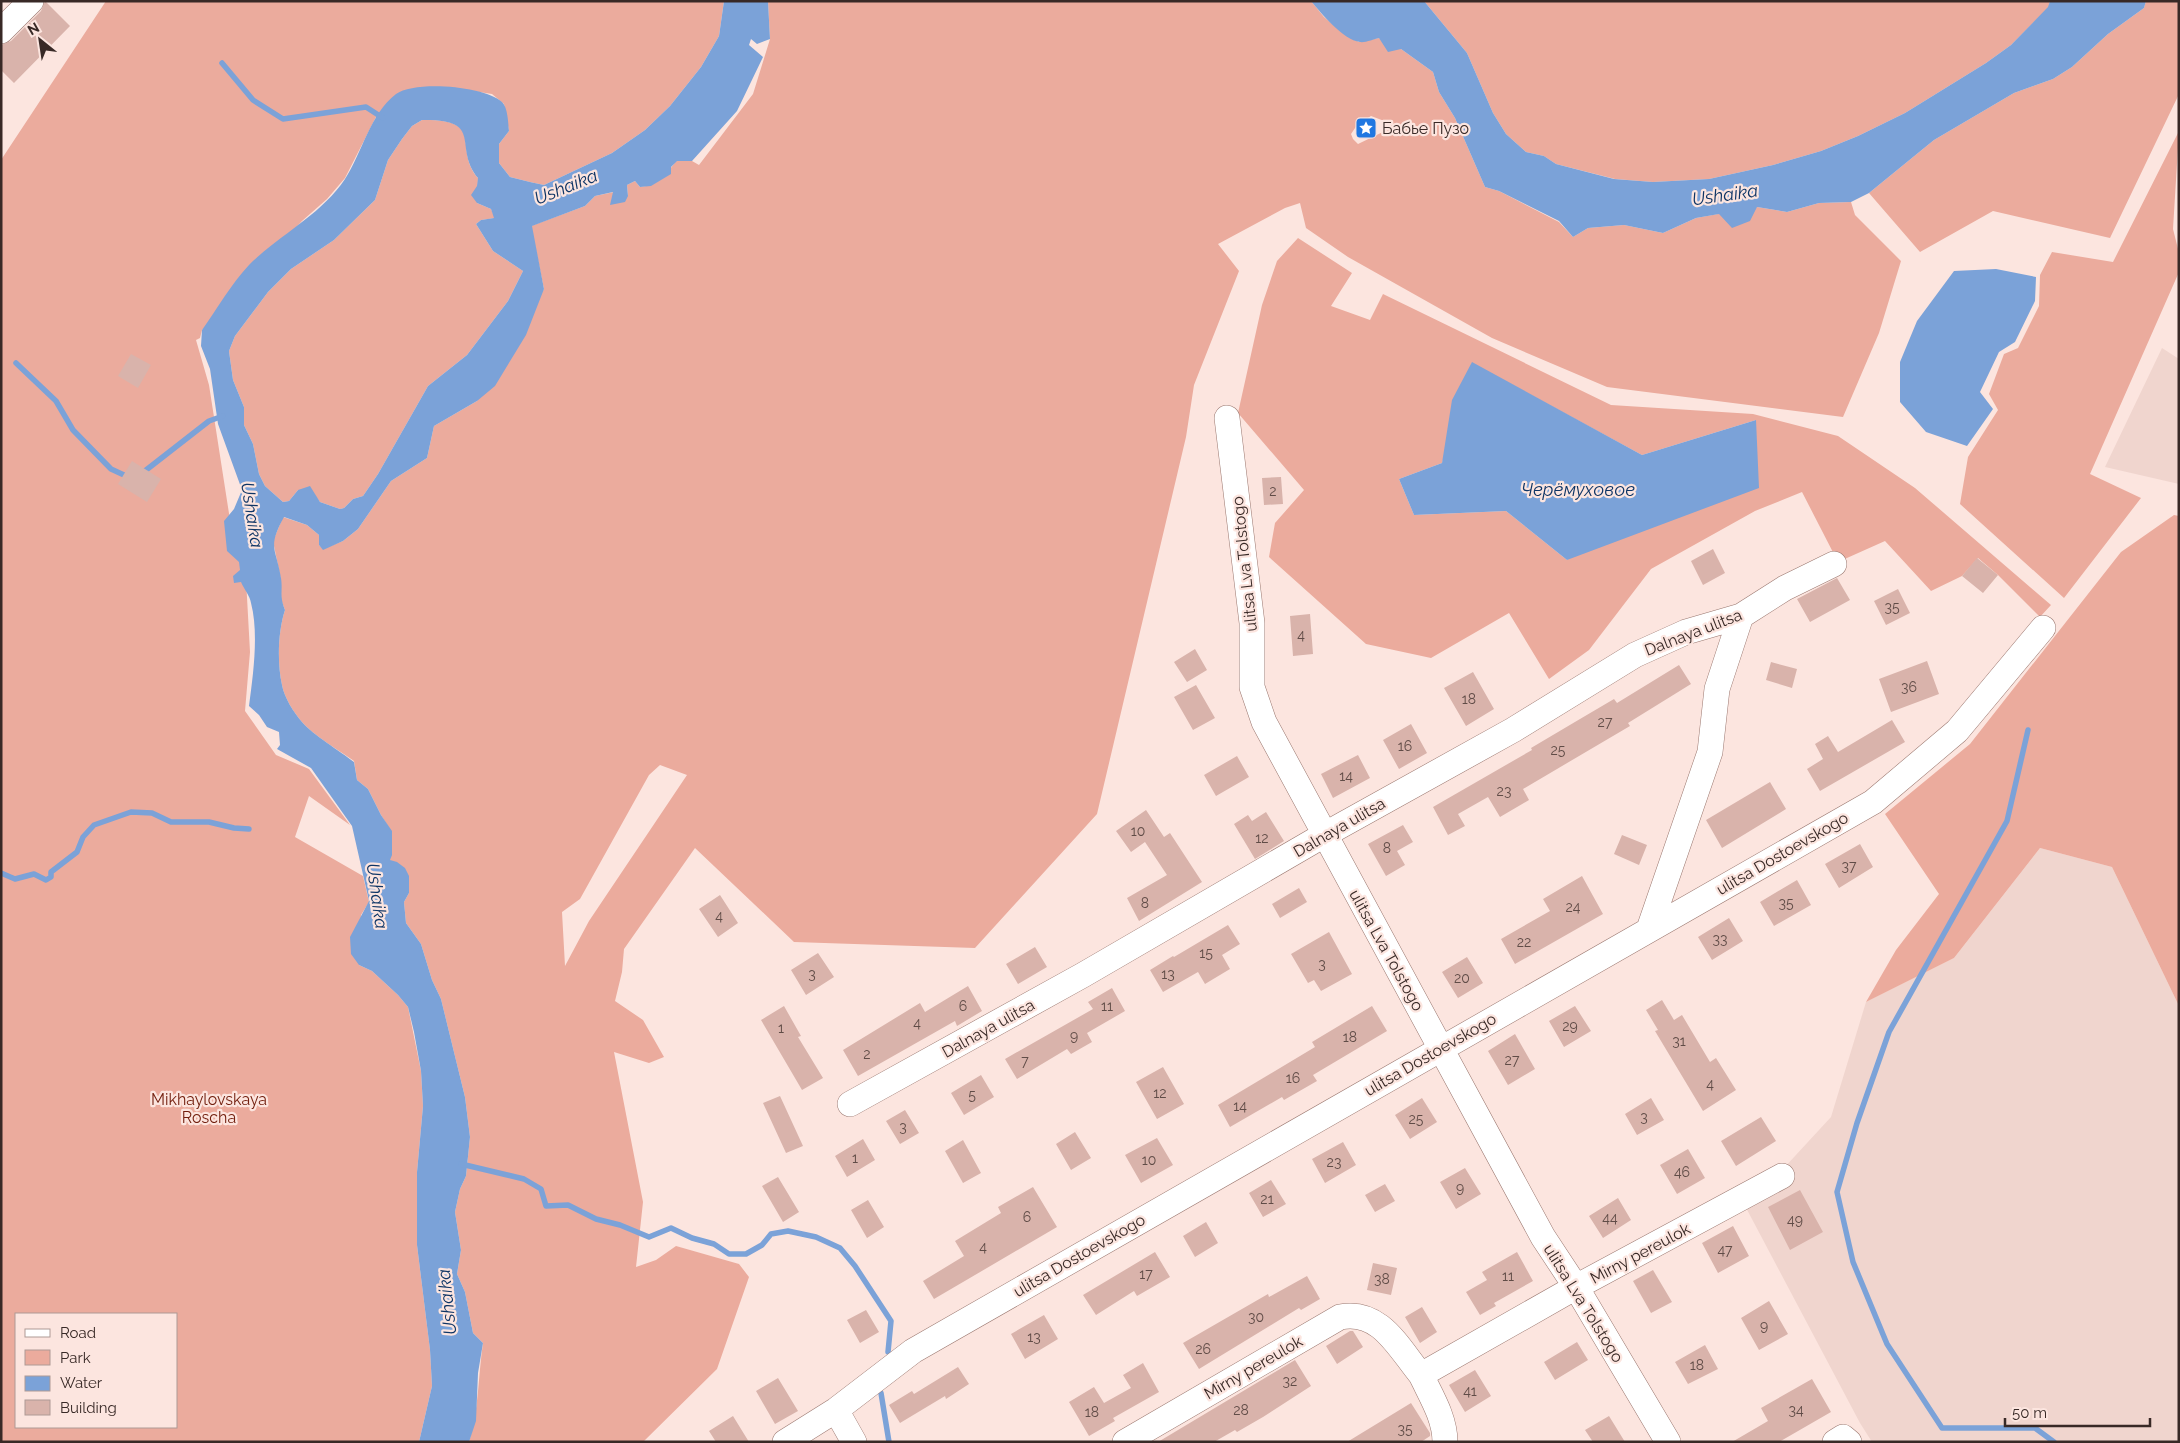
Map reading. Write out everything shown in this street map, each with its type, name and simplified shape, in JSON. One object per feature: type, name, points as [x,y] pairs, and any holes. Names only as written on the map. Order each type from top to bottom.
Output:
[{"type":"street","points":[[1,31],[31,1]]},
{"type":"street","name":"ulitsa Lva Tolstogo","points":[[1227,418],[1252,623],[1252,687],[1264,722],[1324,836],[1442,1047],[1543,1237],[1576,1287],[1668,1442]]},
{"type":"street","name":"Dalnaya ulitsa","points":[[850,1104],[1083,975],[1513,730],[1635,655],[1686,632],[1741,616],[1785,588],[1834,564]]},
{"type":"street","points":[[1649,929],[1710,752],[1717,689],[1741,616]]},
{"type":"street","name":"ulitsa Dostoevskogo","points":[[785,1442],[836,1410],[913,1350],[1873,802],[1957,731],[2044,628]]},
{"type":"street","name":"Mirny pereulok","points":[[1421,1375],[1576,1287],[1782,1176]]},
{"type":"street","name":"Mirny pereulok","points":[[1126,1442],[1340,1317],[1352,1314],[1365,1316],[1376,1322],[1421,1375],[1440,1417],[1445,1433],[1444,1442]]},
{"type":"street","points":[[836,1410],[854,1442]]},
{"type":"street","points":[[1834,1442],[1843,1437],[1849,1442]]},
{"type":"shaded area","points":[[2162,348],[2179,359],[2179,484],[2105,467]]},
{"type":"shaded area","points":[[2040,848],[2112,867],[2179,1006],[2179,1442],[1872,1442],[1860,1423],[1744,1204],[1783,1169],[1831,1117],[1866,1002],[1954,958]]},
{"type":"green space","name":"Mikhaylovskaya Roscha","points":[[106,1],[724,1],[719,36],[701,67],[670,106],[645,130],[612,153],[544,185],[510,177],[499,163],[499,144],[509,131],[504,104],[492,94],[447,87],[376,117],[345,178],[327,199],[302,221],[202,330],[200,338],[196,340],[209,385],[235,552],[245,561],[250,652],[245,711],[276,755],[309,769],[350,825],[309,796],[295,837],[363,876],[369,902],[361,915],[359,965],[372,971],[408,1007],[421,1071],[423,1106],[417,1172],[417,1245],[430,1350],[432,1386],[419,1442],[1,1442],[1,160]]},
{"type":"green space","points":[[768,1],[1311,1],[1324,17],[1344,34],[1359,42],[1379,38],[1401,49],[1433,72],[1439,92],[1455,118],[1485,187],[1499,191],[1559,222],[1573,237],[1588,228],[1624,225],[1663,233],[1696,218],[1757,207],[1787,212],[1819,203],[1851,202],[1855,215],[1901,261],[1879,333],[1843,417],[1607,387],[1492,338],[1348,257],[1306,228],[1300,203],[1285,208],[1218,244],[1239,271],[1194,385],[1186,437],[1097,814],[975,948],[794,942],[695,848],[624,949],[622,972],[615,1001],[643,1020],[664,1057],[649,1063],[614,1052],[643,1202],[636,1267],[656,1260],[676,1246],[739,1264],[749,1277],[717,1369],[643,1442],[469,1442],[477,1405],[483,1343],[473,1333],[465,1292],[457,1274],[461,1250],[455,1212],[460,1189],[466,1176],[470,1137],[465,1097],[441,999],[432,980],[421,944],[406,923],[404,902],[409,893],[390,860],[391,831],[368,789],[357,780],[354,761],[307,727],[293,710],[283,690],[279,667],[279,647],[285,610],[280,597],[281,580],[273,541],[283,517],[307,525],[319,535],[319,545],[323,549],[343,541],[358,529],[391,481],[427,458],[434,426],[477,401],[544,289],[531,226],[585,206],[595,196],[614,192],[628,196],[627,185],[635,181],[640,187],[657,182],[677,160],[692,161],[699,165],[753,94],[770,39]],"holes":[[[1371,116],[1387,122],[1387,130],[1358,144],[1351,134],[1357,125]],[[660,765],[687,775],[589,921],[565,966],[562,912],[580,899],[649,775]]]},
{"type":"green space","points":[[1424,1],[2050,1],[2049,7],[2011,45],[1986,63],[1905,113],[1858,136],[1821,151],[1773,165],[1709,179],[1653,182],[1615,179],[1556,164],[1544,156],[1526,152],[1506,134],[1493,113],[1467,53]]},
{"type":"green space","points":[[2146,1],[2179,1],[2179,94],[2110,238],[1993,211],[1920,252],[1869,193],[1934,140],[2014,93],[2053,79],[2072,67],[2108,34],[2144,8]]},
{"type":"green space","points":[[422,120],[455,124],[462,130],[471,167],[478,178],[477,203],[491,209],[495,218],[481,220],[476,224],[493,251],[523,271],[508,301],[467,355],[428,386],[378,474],[363,496],[353,499],[344,508],[340,509],[320,502],[313,493],[298,490],[289,501],[283,502],[265,486],[259,474],[253,444],[244,425],[244,407],[233,380],[229,351],[235,336],[268,292],[291,269],[334,240],[375,200],[388,160],[412,126]]},
{"type":"green space","points":[[2179,131],[2173,229],[2179,253],[2179,272],[2090,474],[2141,498],[2064,598],[1960,504],[1968,457],[1998,410],[1989,394],[2004,354],[2018,348],[2039,306],[2040,275],[2052,252],[2113,262]]},
{"type":"green space","points":[[1298,238],[1352,273],[1331,306],[1370,320],[1383,294],[1611,405],[1753,414],[1838,436],[1915,488],[2051,605],[2040,617],[1978,558],[1962,576],[1931,591],[1885,541],[1838,562],[1802,492],[1755,511],[1651,569],[1589,650],[1549,679],[1509,613],[1431,658],[1366,644],[1269,557],[1275,523],[1304,490],[1238,413],[1262,305],[1277,261]],"holes":[[[1472,363],[1642,455],[1756,420],[1567,560],[1506,511],[1414,515],[1399,479],[1442,463]]]},
{"type":"green space","points":[[2174,515],[2179,516],[2179,1006],[2112,867],[2040,848],[1954,958],[1866,1002],[1896,950],[1939,894],[1885,814],[1970,744],[2121,552]]},
{"type":"water","name":"Ushaika","points":[[724,1],[768,1],[770,39],[757,44],[751,39],[749,45],[763,57],[737,111],[692,161],[677,161],[671,167],[671,174],[651,186],[640,187],[635,181],[627,185],[628,196],[625,202],[610,205],[613,192],[595,196],[585,206],[532,226],[544,289],[526,335],[495,386],[477,401],[434,426],[427,458],[391,481],[358,529],[343,541],[323,550],[319,545],[319,535],[307,525],[284,517],[274,542],[285,610],[279,647],[279,667],[283,690],[293,710],[307,727],[354,762],[357,780],[368,789],[381,815],[392,831],[392,855],[390,860],[397,862],[405,868],[409,876],[409,893],[404,902],[406,923],[421,944],[432,980],[441,999],[465,1097],[470,1137],[466,1176],[460,1189],[455,1212],[461,1250],[457,1274],[465,1292],[473,1333],[483,1343],[478,1373],[476,1421],[469,1442],[419,1442],[432,1386],[430,1350],[417,1245],[417,1172],[423,1106],[421,1071],[414,1032],[408,1007],[372,971],[359,965],[351,954],[350,937],[369,901],[352,826],[311,768],[277,749],[280,745],[279,732],[267,727],[259,715],[249,706],[255,628],[249,598],[241,582],[234,583],[233,576],[240,570],[239,562],[227,551],[224,521],[234,509],[242,490],[218,424],[210,369],[201,346],[202,330],[242,272],[273,244],[312,214],[335,192],[351,169],[379,112],[396,94],[418,87],[433,86],[466,89],[493,96],[502,102],[505,108],[509,131],[499,144],[499,163],[510,177],[544,185],[612,153],[645,130],[670,106],[701,67],[719,36]],"holes":[[[422,120],[454,124],[461,130],[467,156],[478,178],[477,186],[471,195],[477,203],[491,209],[494,218],[481,220],[476,224],[493,251],[523,271],[508,301],[467,355],[428,386],[378,474],[363,496],[353,499],[344,508],[340,509],[320,502],[310,486],[298,490],[289,501],[283,502],[265,486],[259,474],[253,444],[244,425],[244,407],[233,380],[229,351],[235,336],[268,292],[291,269],[334,240],[375,200],[388,160],[412,126]]]},
{"type":"water","name":"Ushaika","points":[[1311,1],[1424,1],[1467,53],[1493,113],[1506,134],[1526,152],[1544,156],[1556,164],[1614,179],[1653,182],[1709,179],[1773,165],[1821,151],[1858,136],[1905,113],[1986,63],[2011,45],[2048,7],[2050,1],[2146,1],[2144,8],[2108,34],[2072,67],[2053,79],[2014,93],[1934,140],[1869,193],[1851,202],[1819,203],[1787,212],[1757,207],[1750,221],[1732,228],[1719,214],[1696,218],[1663,233],[1624,225],[1588,228],[1573,237],[1559,221],[1499,191],[1485,187],[1455,118],[1439,92],[1433,72],[1401,49],[1388,52],[1379,38],[1362,42],[1353,40],[1333,25]]},
{"type":"water","points":[[1996,269],[2036,277],[2035,301],[2015,342],[1999,352],[1980,392],[1993,409],[1967,446],[1926,432],[1900,402],[1900,362],[1917,321],[1954,271]]},
{"type":"water","name":"Черёмуховое","points":[[1472,362],[1642,455],[1756,420],[1759,488],[1567,560],[1506,511],[1414,515],[1399,479],[1442,463],[1452,400]]},
{"type":"building","points":[[45,1],[70,26],[14,83],[1,70],[1,45],[11,41],[41,11]]},
{"type":"building","points":[[131,354],[151,365],[138,388],[118,376]]},
{"type":"building","points":[[132,461],[161,479],[147,502],[118,484]]},
{"type":"building","points":[[1281,477],[1283,504],[1264,505],[1262,478]]},
{"type":"building","points":[[1713,549],[1725,573],[1703,585],[1691,561]]},
{"type":"building","points":[[1977,558],[1998,575],[1983,593],[1962,576]]},
{"type":"building","points":[[1837,578],[1850,600],[1810,622],[1797,599]]},
{"type":"building","points":[[1898,589],[1910,613],[1886,625],[1874,601]]},
{"type":"building","points":[[1310,614],[1313,654],[1293,656],[1290,616]]},
{"type":"building","points":[[1195,649],[1207,670],[1187,682],[1174,662]]},
{"type":"building","points":[[1927,661],[1939,694],[1891,712],[1879,679]]},
{"type":"building","points":[[1771,662],[1797,669],[1792,688],[1766,680]]},
{"type":"building","points":[[1679,665],[1691,684],[1628,723],[1630,726],[1523,789],[1529,800],[1500,817],[1488,797],[1458,814],[1465,826],[1448,835],[1433,807],[1532,750],[1531,748],[1614,699],[1617,703]]},
{"type":"building","points":[[1473,672],[1494,709],[1466,726],[1444,688]]},
{"type":"building","points":[[1196,685],[1215,718],[1193,730],[1174,697]]},
{"type":"building","points":[[1892,720],[1905,742],[1820,791],[1807,769],[1823,759],[1815,744],[1828,736],[1838,752]]},
{"type":"building","points":[[1411,724],[1427,753],[1399,769],[1383,740]]},
{"type":"building","points":[[1358,755],[1370,778],[1333,798],[1321,774]]},
{"type":"building","points":[[1237,756],[1249,777],[1216,796],[1204,775]]},
{"type":"building","points":[[1770,782],[1786,809],[1722,848],[1706,820]]},
{"type":"building","points":[[1146,810],[1164,837],[1170,833],[1202,882],[1139,921],[1127,898],[1167,875],[1145,842],[1131,852],[1116,831]]},
{"type":"building","points":[[1266,812],[1284,841],[1255,859],[1234,824],[1248,815],[1252,821]]},
{"type":"building","points":[[1403,825],[1413,842],[1397,851],[1405,865],[1386,876],[1368,844]]},
{"type":"building","points":[[1622,835],[1647,845],[1639,865],[1614,854]]},
{"type":"building","points":[[1860,844],[1873,867],[1839,888],[1825,864]]},
{"type":"building","points":[[1582,876],[1603,914],[1515,964],[1501,939],[1550,911],[1543,899]]},
{"type":"building","points":[[1797,880],[1811,905],[1774,926],[1760,902]]},
{"type":"building","points":[[1299,888],[1307,902],[1280,918],[1272,904]]},
{"type":"building","points":[[720,895],[738,923],[718,937],[699,909]]},
{"type":"building","points":[[1729,918],[1743,941],[1712,960],[1698,937]]},
{"type":"building","points":[[1228,925],[1240,944],[1222,955],[1230,969],[1205,984],[1198,972],[1163,992],[1150,970]]},
{"type":"building","points":[[1329,932],[1352,974],[1321,991],[1314,980],[1308,983],[1291,954]]},
{"type":"building","points":[[1035,947],[1047,967],[1018,984],[1006,964]]},
{"type":"building","points":[[818,953],[834,977],[806,995],[791,970]]},
{"type":"building","points":[[1467,957],[1483,983],[1458,998],[1442,972]]},
{"type":"building","points":[[968,986],[982,1011],[957,1026],[955,1021],[858,1076],[843,1050],[920,1003],[925,1012]]},
{"type":"building","points":[[1112,988],[1125,1011],[1087,1033],[1092,1042],[1071,1054],[1067,1049],[1017,1079],[1005,1059],[1093,1009],[1088,1002]]},
{"type":"building","points":[[1662,1000],[1674,1020],[1682,1015],[1710,1062],[1716,1058],[1736,1090],[1703,1111],[1655,1031],[1658,1030],[1646,1010]]},
{"type":"building","points":[[784,1006],[801,1036],[798,1037],[823,1078],[802,1090],[761,1020]]},
{"type":"building","points":[[1372,1006],[1387,1031],[1313,1075],[1317,1081],[1284,1100],[1282,1097],[1230,1127],[1218,1105],[1315,1047],[1312,1042]]},
{"type":"building","points":[[1575,1006],[1591,1031],[1564,1047],[1549,1021]]},
{"type":"building","points":[[1515,1034],[1535,1069],[1508,1085],[1488,1051]]},
{"type":"building","points":[[1163,1067],[1184,1104],[1157,1119],[1136,1082]]},
{"type":"building","points":[[981,1075],[994,1097],[964,1115],[951,1093]]},
{"type":"building","points":[[780,1096],[803,1146],[786,1153],[763,1103]]},
{"type":"building","points":[[1422,1098],[1437,1122],[1410,1139],[1395,1115]]},
{"type":"building","points":[[1651,1098],[1664,1120],[1637,1135],[1625,1114]]},
{"type":"building","points":[[905,1110],[919,1133],[900,1144],[886,1121]]},
{"type":"building","points":[[1761,1117],[1776,1141],[1736,1166],[1721,1141]]},
{"type":"building","points":[[1075,1132],[1091,1158],[1071,1170],[1056,1144]]},
{"type":"building","points":[[1157,1138],[1173,1165],[1141,1183],[1125,1155]]},
{"type":"building","points":[[863,1139],[875,1160],[847,1177],[835,1156]]},
{"type":"building","points":[[963,1140],[981,1173],[963,1183],[945,1151]]},
{"type":"building","points":[[1343,1142],[1356,1165],[1325,1183],[1312,1159]]},
{"type":"building","points":[[1688,1149],[1705,1178],[1677,1194],[1660,1165]]},
{"type":"building","points":[[1465,1168],[1481,1194],[1456,1209],[1440,1182]]},
{"type":"building","points":[[778,1177],[799,1212],[783,1222],[762,1186]]},
{"type":"building","points":[[1271,1180],[1286,1204],[1263,1217],[1249,1193]]},
{"type":"building","points":[[1385,1184],[1395,1201],[1375,1212],[1365,1195]]},
{"type":"building","points":[[1033,1187],[1057,1227],[934,1299],[923,1281],[964,1256],[955,1241],[1001,1213],[998,1207]]},
{"type":"building","points":[[1800,1190],[1823,1232],[1790,1250],[1768,1207]]},
{"type":"building","points":[[1618,1198],[1631,1220],[1603,1238],[1589,1216]]},
{"type":"building","points":[[868,1200],[884,1227],[867,1238],[851,1210]]},
{"type":"building","points":[[1206,1222],[1218,1243],[1195,1257],[1183,1236]]},
{"type":"building","points":[[1733,1226],[1749,1256],[1718,1273],[1702,1243]]},
{"type":"building","points":[[1155,1252],[1170,1277],[1137,1296],[1134,1291],[1096,1315],[1083,1295]]},
{"type":"building","points":[[1517,1252],[1533,1281],[1494,1303],[1496,1306],[1480,1315],[1466,1292],[1487,1280],[1482,1272]]},
{"type":"building","points":[[1373,1263],[1397,1268],[1391,1295],[1367,1290]]},
{"type":"building","points":[[1653,1270],[1672,1302],[1651,1313],[1633,1281]]},
{"type":"building","points":[[1307,1276],[1320,1299],[1301,1310],[1299,1308],[1199,1369],[1183,1343],[1268,1294],[1269,1297]]},
{"type":"building","points":[[1769,1301],[1788,1334],[1759,1350],[1741,1318]]},
{"type":"building","points":[[1422,1307],[1437,1332],[1420,1343],[1405,1317]]},
{"type":"building","points":[[866,1310],[879,1332],[860,1343],[847,1320]]},
{"type":"building","points":[[1044,1315],[1058,1339],[1025,1359],[1011,1334]]},
{"type":"building","points":[[1353,1331],[1363,1347],[1337,1364],[1326,1346]]},
{"type":"building","points":[[1577,1342],[1588,1360],[1555,1380],[1544,1362]]},
{"type":"building","points":[[1705,1345],[1718,1369],[1688,1384],[1675,1362]]},
{"type":"building","points":[[1295,1360],[1311,1386],[1263,1417],[1237,1432],[1235,1430],[1214,1442],[1158,1442]]},
{"type":"building","points":[[1143,1363],[1159,1392],[1113,1418],[1115,1421],[1089,1436],[1069,1402],[1094,1387],[1104,1403],[1131,1388],[1123,1375]]},
{"type":"building","points":[[958,1367],[969,1384],[946,1399],[945,1396],[900,1423],[889,1405],[912,1391],[914,1394]]},
{"type":"building","points":[[1475,1370],[1491,1396],[1465,1412],[1449,1385]]},
{"type":"building","points":[[778,1378],[798,1411],[775,1424],[756,1391]]},
{"type":"building","points":[[1812,1379],[1831,1412],[1779,1442],[1732,1442],[1768,1421],[1761,1408]]},
{"type":"building","points":[[1411,1403],[1430,1433],[1430,1436],[1421,1442],[1347,1442]]},
{"type":"building","points":[[733,1416],[749,1442],[716,1442],[709,1431]]},
{"type":"building","points":[[1609,1416],[1625,1442],[1593,1442],[1585,1430]]},
{"type":"waterway","points":[[222,63],[253,100],[283,119],[366,107],[383,118]]},
{"type":"waterway","points":[[16,363],[56,401],[73,430],[111,469],[124,475]]},
{"type":"waterway","points":[[141,474],[209,421],[223,416]]},
{"type":"waterway","points":[[2028,730],[2007,821],[1889,1032],[1857,1123],[1837,1192],[1853,1262],[1887,1344],[1942,1428],[2035,1428],[2054,1442]]},
{"type":"waterway","points":[[1,873],[15,879],[34,874],[46,880],[51,877],[51,872],[77,852],[83,837],[94,825],[131,812],[152,813],[171,822],[209,822],[234,828],[249,829]]},
{"type":"waterway","points":[[461,1164],[524,1179],[541,1189],[546,1206],[568,1205],[596,1219],[620,1225],[649,1237],[671,1228],[692,1238],[714,1244],[729,1254],[746,1254],[762,1245],[771,1234],[788,1231],[816,1237],[840,1248],[855,1266],[891,1321],[888,1352]]},
{"type":"waterway","points":[[881,1393],[889,1442]]},
{"type":"place","name":"Бабье Пузо","points":[[1366,128]]}]
